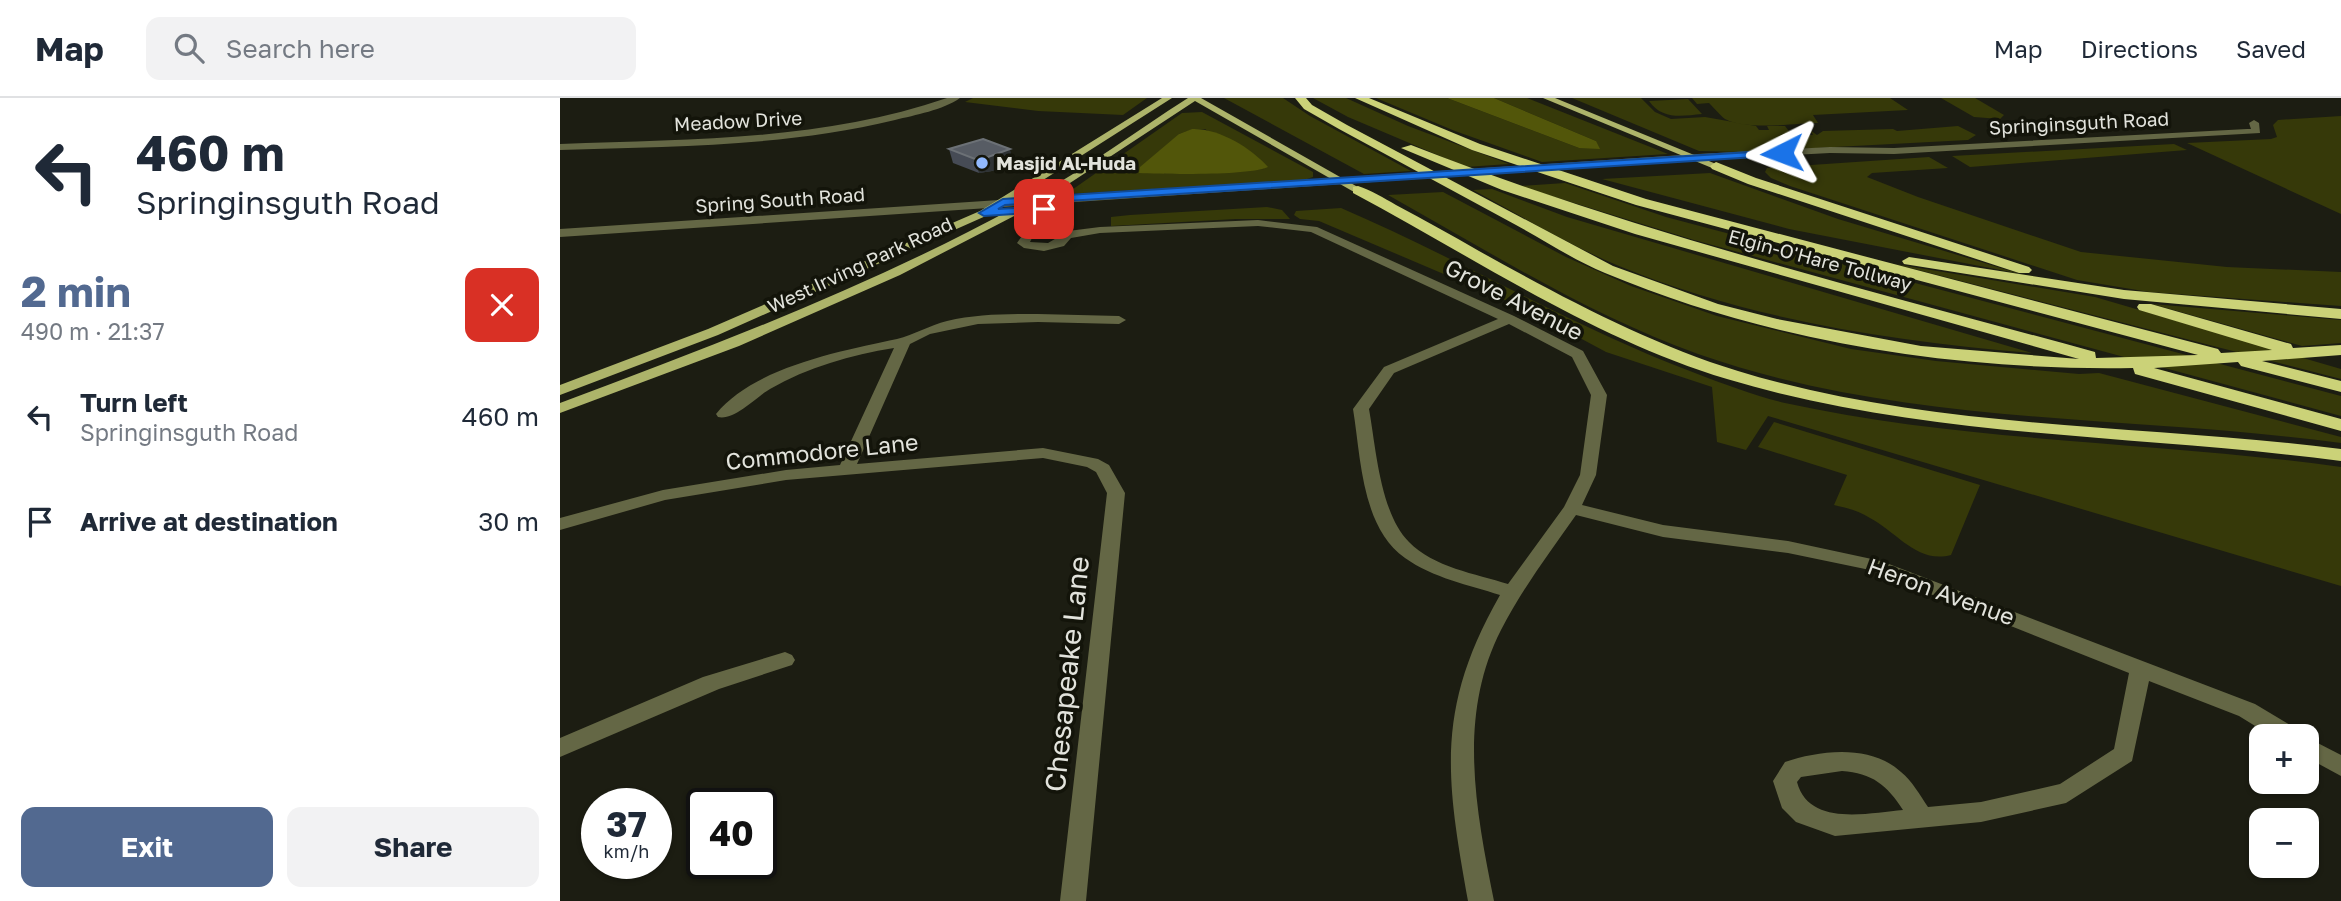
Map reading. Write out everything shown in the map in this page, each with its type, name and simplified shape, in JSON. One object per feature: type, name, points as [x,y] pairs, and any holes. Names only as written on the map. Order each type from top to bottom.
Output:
[{"type":"highway","points":[[1301,98],[1308,107],[1608,269],[1712,307],[1776,324],[1872,344],[2074,364],[2153,363],[2341,350]]},
{"type":"highway","name":"Elgin-O'Hare Tollway","points":[[1301,98],[1454,168],[1718,254],[2341,425]]},
{"type":"highway","name":"Elgin-O'Hare Tollway","points":[[1360,98],[1476,147],[1739,230],[2341,387]]},
{"type":"highway","points":[[1716,166],[1752,181],[2032,272],[2341,365]]},
{"type":"highway","points":[[1586,182],[1778,233],[1948,268],[2077,289],[2233,307],[2341,314]]},
{"type":"highway","points":[[1351,186],[1614,330],[1735,376],[1844,402],[1937,418],[2227,440],[2341,454]]},
{"type":"main road","name":"West Irving Park Road","points":[[560,390],[736,323],[984,213],[1168,98]]},
{"type":"main road","name":"West Irving Park Road","points":[[560,408],[734,344],[896,272],[1037,200],[1194,98]]},
{"type":"main road","points":[[1194,98],[1351,186]]},
{"type":"main road","points":[[1547,98],[1716,166]]},
{"type":"street","name":"Meadow Drive","points":[[560,147],[825,133],[871,126],[924,111],[956,98]]},
{"type":"street","name":"Springinsguth Road","points":[[984,213],[1697,157],[1830,150],[1894,150],[2257,131],[2254,123]]},
{"type":"street","name":"Springinsguth Road","points":[[1003,202],[1716,166],[1841,158],[1894,150]]},
{"type":"street","name":"Spring South Road","points":[[560,233],[1003,202]]},
{"type":"street","name":"Spring South Road","points":[[560,239],[984,213]]},
{"type":"street","name":"Grove Avenue","points":[[1067,235],[1100,230],[1258,223],[1313,229],[1509,319],[1578,354],[1599,394],[1588,475],[1572,508],[1512,592],[1489,633],[1476,667],[1464,716],[1461,744],[1464,813],[1481,901]]},
{"type":"street","points":[[724,414],[750,395],[822,360],[904,342],[927,330],[966,323],[1017,319],[1119,320]]},
{"type":"street","points":[[1509,319],[1389,370],[1362,409],[1383,517],[1403,546],[1433,565],[1512,592]]},
{"type":"street","points":[[846,470],[904,342]]},
{"type":"street","name":"Commodore Lane","points":[[560,524],[663,495],[786,475],[1043,453],[1092,463]]},
{"type":"street","name":"Chesapeake Lane","points":[[1073,901],[1116,493],[1103,469],[1092,463]]},
{"type":"street","name":"Heron Avenue","points":[[1572,508],[1663,531],[1788,547],[1874,565],[2141,667],[2247,710],[2270,724]]},
{"type":"street","points":[[560,748],[711,682],[785,660]]},
{"type":"street","points":[[1922,819],[1891,776],[1857,762],[1813,764],[1793,769],[1785,781],[1790,800],[1805,815],[1835,825],[1922,819],[1981,812],[2066,793],[2124,754],[2141,667]]},
{"type":"street","points":[[2319,753],[2341,766]]},
{"type":"green space","points":[[973,98],[1147,98],[1123,115],[1038,111],[965,102]]},
{"type":"green space","points":[[1224,98],[1283,98],[1310,116],[1411,171],[1364,174]]},
{"type":"green space","points":[[1313,98],[1346,98],[1408,126],[1509,164],[1466,167],[1348,117]]},
{"type":"green space","points":[[1376,98],[1447,98],[1579,148],[1596,141],[1494,98],[1527,98],[1668,154],[1542,162],[1455,131]]},
{"type":"green space","points":[[1572,98],[1641,98],[1655,112],[1671,119],[1705,117],[1756,126],[1759,130],[1769,130],[1767,126],[1785,126],[1792,135],[1813,135],[1810,130],[1817,135],[1823,131],[1897,131],[1958,126],[1976,135],[1968,140],[1742,152],[1699,151]]},
{"type":"green space","points":[[1692,98],[1890,98],[1908,110],[1813,115],[1818,123],[1759,126],[1734,123],[1725,119],[1709,103],[1697,104]]},
{"type":"green space","points":[[1941,98],[1975,98],[2004,115],[2000,119],[1974,117]]},
{"type":"green space","points":[[1688,99],[1702,114],[1666,114],[1649,101]]},
{"type":"green space","points":[[1202,112],[1313,172],[1313,177],[1304,180],[1066,194],[1182,113]],"holes":[[[1193,129],[1205,129],[1264,169],[1164,174],[1179,134]]]},
{"type":"green space","points":[[2341,116],[2341,214],[2187,143],[2271,139],[2277,137],[2273,125],[2278,120]]},
{"type":"green space","points":[[2174,144],[2187,150],[1970,167],[1952,156]]},
{"type":"green space","points":[[1929,157],[1948,168],[1872,173],[1867,177],[2081,252],[2227,267],[2341,272],[2341,306],[2149,292],[2077,280],[1790,186],[1771,178],[1765,172],[1767,168]]},
{"type":"green space","points":[[1710,173],[1838,219],[2021,274],[1789,229],[1602,179]]},
{"type":"green space","points":[[1565,183],[1666,217],[2341,396],[2341,416],[1694,240],[1519,186]]},
{"type":"green space","points":[[1492,189],[1567,217],[2032,353],[1874,334],[1719,301],[1600,258],[1473,190]]},
{"type":"green space","points":[[1443,192],[1566,257],[1631,286],[1717,316],[1851,349],[1936,361],[2079,374],[2099,373],[2341,437],[2341,443],[1936,407],[1856,395],[1777,378],[1698,354],[1618,321],[1540,281],[1388,195]]},
{"type":"green space","points":[[1267,207],[1282,210],[1290,219],[1236,219],[1111,226],[1111,217]]},
{"type":"green space","points":[[1341,208],[1650,355],[1740,390],[1785,403],[1923,426],[2272,458],[2341,467],[2341,586],[1768,416],[1746,450],[1717,442],[1712,387],[1606,352],[1526,309],[1319,221],[1300,219],[1294,215],[1296,211]]},
{"type":"green space","points":[[1895,264],[2095,297],[2341,369],[2341,379]]},
{"type":"green space","points":[[2152,304],[2341,320],[2341,343],[2302,346]]},
{"type":"green space","points":[[1774,422],[1980,485],[1951,555],[1939,557],[1918,551],[1866,516],[1834,505],[1847,475],[1758,447]]},
{"type":"shaded area","points":[[1447,98],[1494,98],[1596,141],[1600,149],[1579,148]]},
{"type":"shaded area","points":[[1192,129],[1213,132],[1234,140],[1268,167],[1225,173],[1139,173],[1140,167],[1179,134]]},
{"type":"building","points":[[983,139],[1010,149],[975,159],[949,149]]},
{"type":"place","name":"Masjid Al-Huda","points":[[982,163]]},
{"type":"route","points":[[1044,209],[984,213],[1003,202],[1782,153]]}]
